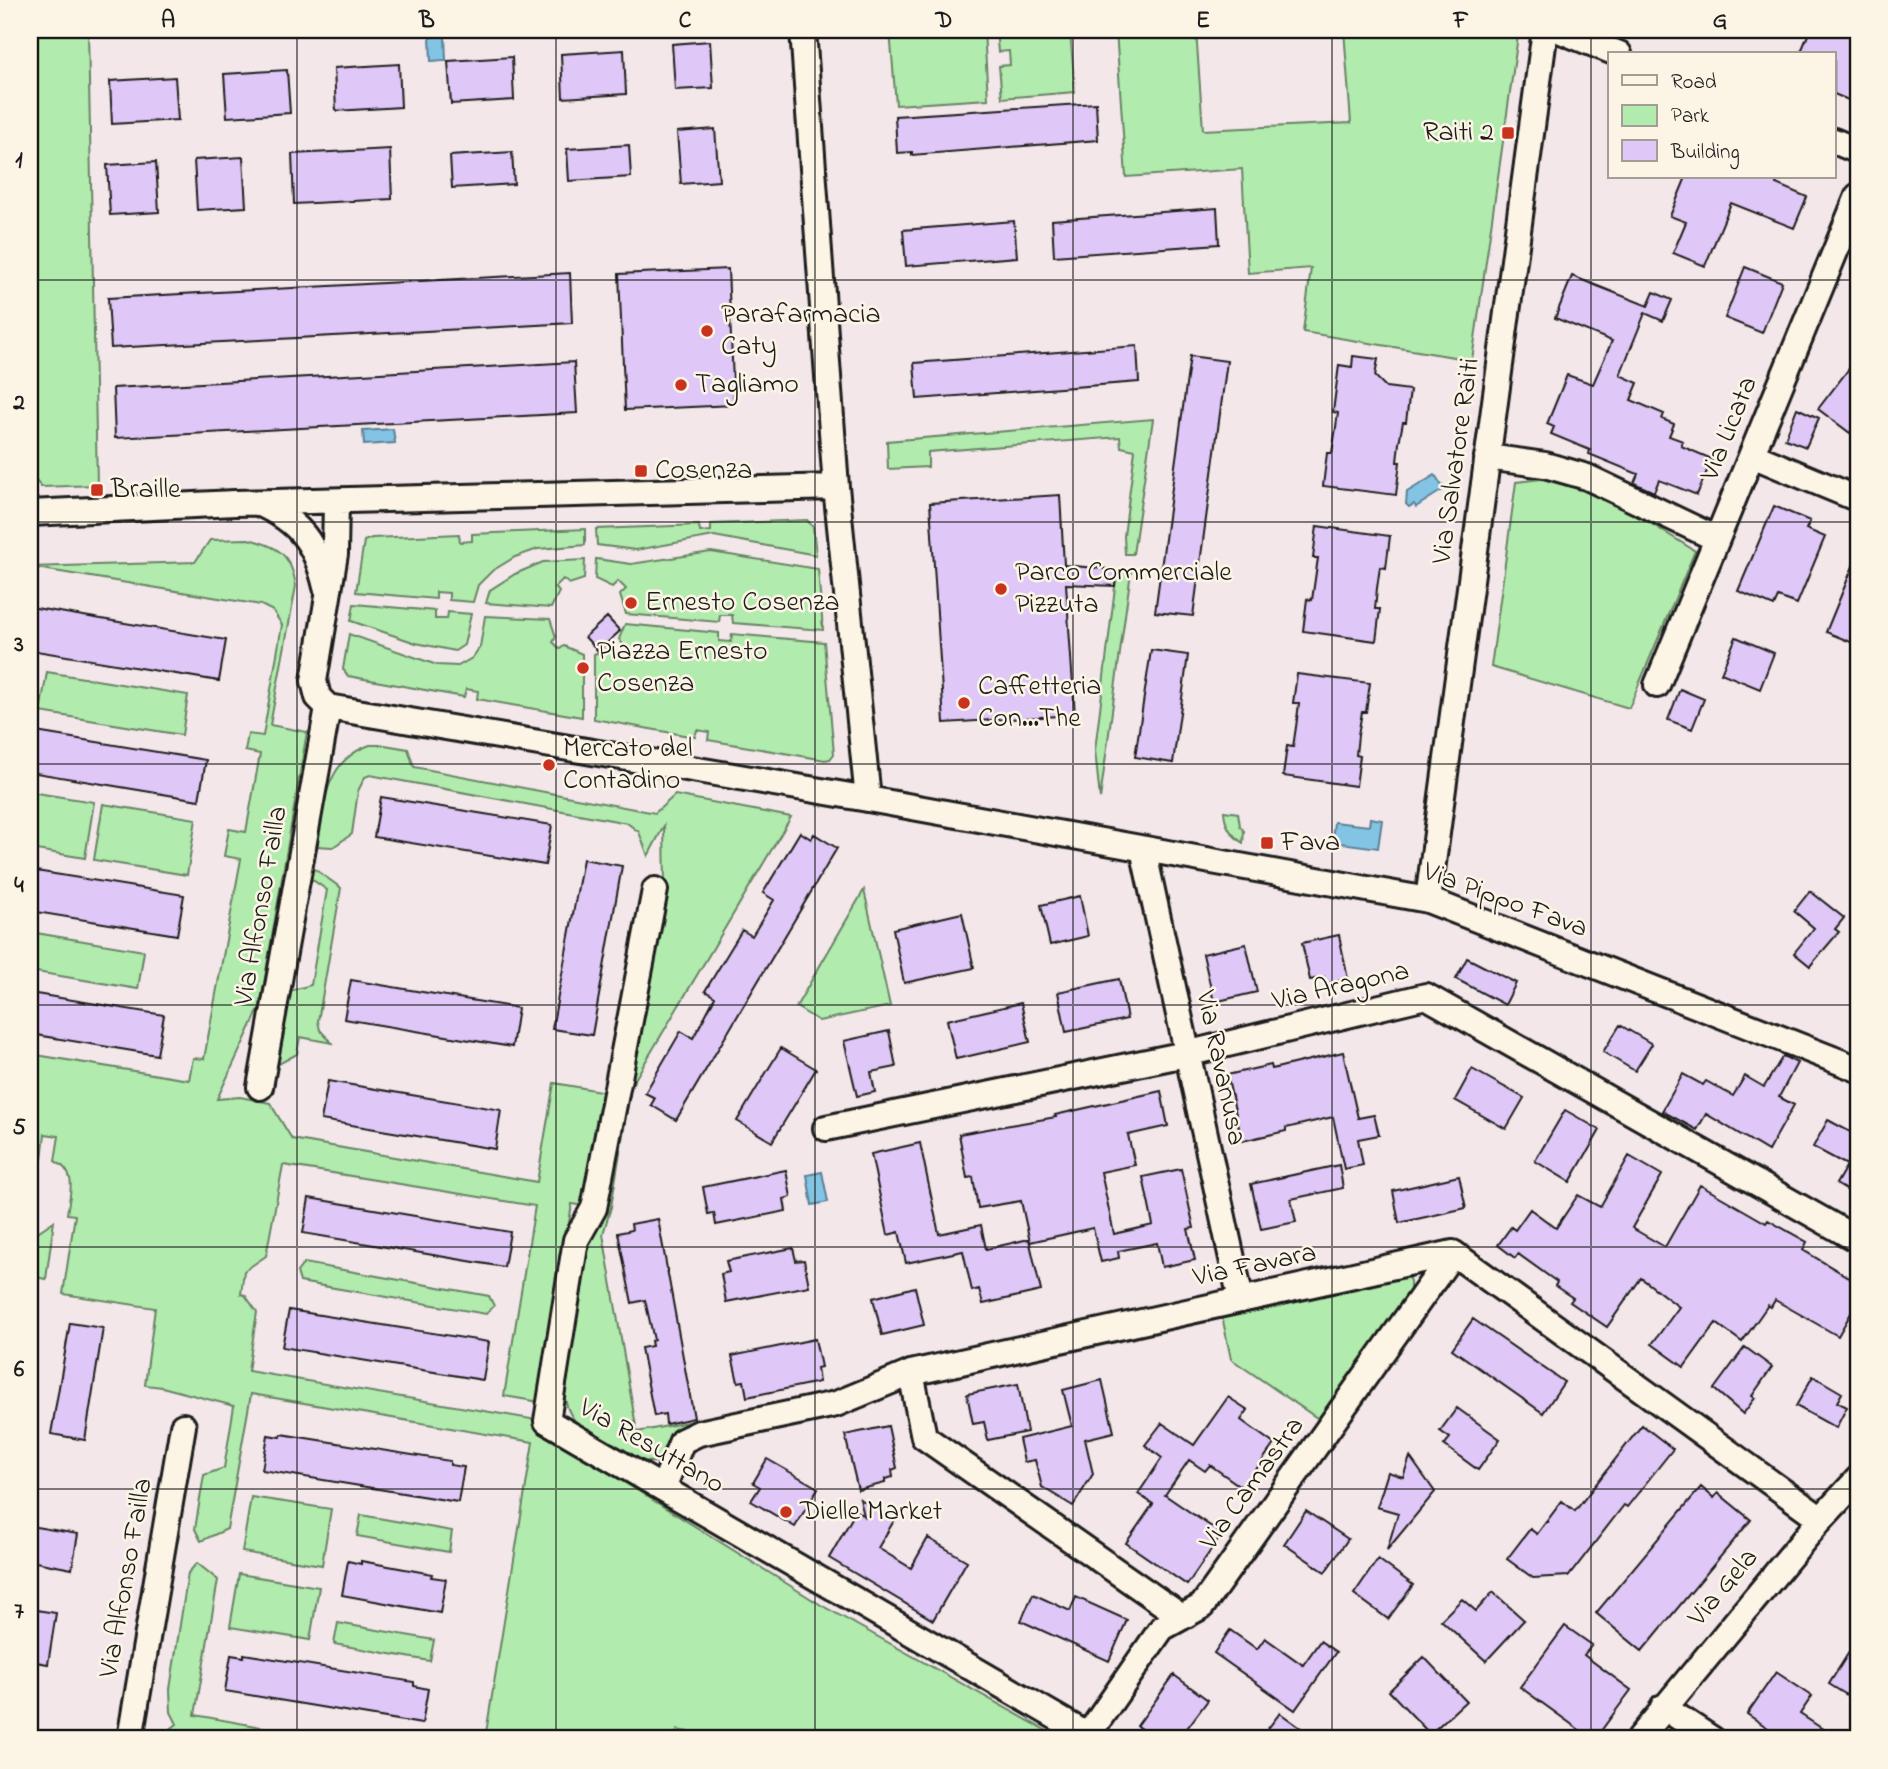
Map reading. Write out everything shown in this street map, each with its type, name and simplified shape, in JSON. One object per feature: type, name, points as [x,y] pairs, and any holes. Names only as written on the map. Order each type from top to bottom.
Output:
[{"type":"street","points":[[803,30],[836,486],[868,799]]},
{"type":"street","name":"Via Salvatore Raiti","points":[[1428,900],[1545,30]]},
{"type":"street","points":[[1559,30],[1614,52]]},
{"type":"street","points":[[1836,142],[1858,151]]},
{"type":"street","name":"Via Licata","points":[[1657,685],[1858,196]]},
{"type":"street","points":[[1752,455],[1858,499]]},
{"type":"street","points":[[1487,457],[1545,465],[1587,477],[1717,539]]},
{"type":"street","points":[[30,513],[258,503],[836,486]]},
{"type":"street","points":[[328,708],[318,697],[314,681],[335,554],[336,501]]},
{"type":"street","points":[[258,503],[293,523],[307,538],[322,568],[327,593]]},
{"type":"street","name":"Via Pippo Fava","points":[[328,708],[868,799],[1428,900],[1858,1069]]},
{"type":"street","name":"Via Alfonso Failla","points":[[260,1087],[328,708]]},
{"type":"street","name":"Via Ravanusa","points":[[1143,849],[1241,1300]]},
{"type":"street","name":"Via Resuttano","points":[[655,890],[594,1208],[576,1241],[547,1422],[1090,1738]]},
{"type":"street","name":"Via Aragona","points":[[826,1128],[1186,1054],[1426,996],[1858,1240]]},
{"type":"street","points":[[1454,1254],[1821,1519]]},
{"type":"street","name":"Via Favara","points":[[663,1488],[682,1441],[699,1433],[836,1404],[911,1373],[1454,1254]]},
{"type":"street","name":"Via Camastra","points":[[1090,1738],[1162,1628],[1202,1606],[1454,1254]]},
{"type":"street","points":[[911,1373],[924,1437],[1182,1617]]},
{"type":"street","name":"Via Alfonso Failla","points":[[130,1739],[183,1426]]},
{"type":"street","name":"Via Gela","points":[[1639,1739],[1821,1519],[1858,1479]]},
{"type":"street","points":[[1663,1707],[1712,1739]]},
{"type":"green space","points":[[30,30],[88,30],[97,485],[41,487],[30,473]]},
{"type":"green space","points":[[890,30],[984,30],[988,99],[896,105]]},
{"type":"green space","points":[[996,30],[1070,30],[1075,92],[1002,98],[999,66],[1010,65],[1009,51],[998,52]]},
{"type":"green space","points":[[1116,30],[1196,30],[1203,130],[1351,123],[1344,30],[1518,36],[1472,360],[1303,332],[1311,268],[1248,273],[1242,169],[1126,177]]},
{"type":"green space","points":[[1153,419],[1133,554],[1125,554],[1124,536],[1135,450],[1121,447],[1120,437],[928,452],[928,467],[888,469],[887,441]]},
{"type":"green space","points":[[1550,478],[1586,483],[1695,551],[1629,708],[1491,667],[1516,482]]},
{"type":"green space","points":[[807,520],[813,527],[816,555],[714,536],[636,550],[597,545],[596,529],[699,525],[700,532],[711,531],[711,524]]},
{"type":"green space","points":[[585,529],[585,545],[538,549],[515,557],[492,571],[478,585],[473,602],[449,600],[449,593],[436,592],[436,599],[356,592],[364,541],[372,538],[459,534],[460,542],[472,541],[472,534]]},
{"type":"green space","points":[[248,539],[281,553],[287,559],[294,575],[296,586],[270,725],[307,732],[260,1007],[217,1099],[240,1097],[270,1103],[292,1139],[537,1182],[554,1083],[606,1092],[585,1206],[572,1204],[540,1402],[504,1396],[535,1206],[283,1165],[266,1256],[244,1271],[241,1294],[245,1295],[257,1312],[248,1371],[537,1420],[536,1427],[821,1605],[1061,1739],[722,1739],[678,1730],[671,1739],[485,1739],[533,1442],[251,1394],[227,1529],[201,1541],[195,1529],[204,1475],[224,1468],[234,1406],[145,1385],[155,1308],[63,1294],[75,1215],[67,1214],[71,1184],[67,1171],[55,1161],[59,1136],[45,1134],[42,1159],[30,1163],[30,1054],[189,1080],[193,1058],[204,1059],[241,859],[224,856],[229,829],[246,832],[260,754],[245,751],[248,734],[263,736],[282,625],[273,611],[261,605],[30,567],[195,562],[210,540]]},
{"type":"green space","points":[[711,552],[818,569],[823,630],[733,623],[732,615],[720,615],[719,622],[626,614],[620,595],[626,589],[618,581],[612,587],[595,579],[596,559],[631,564]]},
{"type":"green space","points":[[585,560],[584,579],[569,584],[563,579],[555,587],[559,592],[551,608],[486,603],[490,590],[515,574],[543,562]]},
{"type":"green space","points":[[1117,571],[1131,572],[1100,799],[1095,750]]},
{"type":"green space","points":[[354,604],[435,611],[435,619],[447,619],[448,612],[471,614],[464,645],[455,651],[416,643],[351,621]]},
{"type":"green space","points":[[485,616],[550,619],[556,637],[553,642],[560,649],[564,646],[582,654],[582,717],[477,699],[478,691],[466,689],[464,697],[348,676],[343,669],[349,634],[437,665],[458,666],[472,658],[480,647]]},
{"type":"green space","points":[[625,624],[719,633],[719,641],[731,642],[732,634],[824,642],[834,754],[825,760],[708,740],[709,732],[697,730],[695,737],[594,719],[594,654],[610,648],[616,654],[624,646],[619,639]]},
{"type":"green space","points":[[47,672],[188,695],[182,735],[40,712]]},
{"type":"green space","points":[[370,745],[408,749],[414,767],[655,813],[675,795],[791,817],[631,1086],[611,1207],[603,1234],[637,1432],[688,1422],[671,1434],[664,1457],[659,1462],[649,1462],[625,1454],[588,1433],[570,1414],[563,1381],[588,1247],[604,1205],[665,886],[664,826],[648,856],[639,832],[627,823],[370,775],[365,777],[358,791],[352,834],[333,847],[316,846],[325,800],[335,773],[355,752]]},
{"type":"green space","points":[[30,792],[94,802],[85,858],[30,849]]},
{"type":"green space","points":[[103,804],[196,819],[187,875],[94,860]]},
{"type":"green space","points":[[1224,811],[1238,813],[1240,826],[1244,831],[1243,843],[1229,830]]},
{"type":"green space","points":[[312,867],[341,888],[318,1021],[320,1030],[332,1043],[300,1037],[297,1054],[277,1065],[289,991],[311,985],[327,890],[310,878]]},
{"type":"green space","points":[[864,890],[890,1006],[819,1021],[796,1007]]},
{"type":"green space","points":[[30,932],[144,951],[138,989],[30,971]]},
{"type":"green space","points":[[54,1221],[46,1279],[30,1276],[30,1237]]},
{"type":"green space","points":[[304,1263],[489,1296],[494,1306],[486,1314],[300,1282],[297,1272]]},
{"type":"green space","points":[[1407,1275],[1410,1291],[1320,1420],[1231,1359],[1222,1316]]},
{"type":"green space","points":[[251,1497],[331,1509],[322,1565],[242,1552]]},
{"type":"green space","points":[[361,1515],[452,1531],[449,1552],[357,1536]]},
{"type":"green space","points":[[197,1563],[218,1580],[195,1715],[328,1739],[262,1736],[260,1739],[175,1739],[168,1731],[177,1724],[171,1712],[170,1689],[188,1573]]},
{"type":"green space","points":[[239,1574],[319,1587],[310,1640],[230,1627]]},
{"type":"green space","points":[[338,1623],[434,1640],[430,1661],[334,1644]]},
{"type":"water","points":[[445,36],[446,60],[431,61],[430,37]]},
{"type":"water","points":[[393,429],[395,443],[364,445],[363,431]]},
{"type":"water","points":[[1435,475],[1444,489],[1416,507],[1414,504],[1409,507],[1406,504],[1407,492]]},
{"type":"water","points":[[1370,818],[1382,820],[1378,848],[1332,842],[1334,822],[1369,826]]},
{"type":"water","points":[[822,1172],[828,1202],[812,1205],[807,1175]]},
{"type":"building","points":[[1810,30],[1858,30],[1858,104],[1836,95],[1836,52],[1801,52]]},
{"type":"building","points":[[710,41],[713,88],[675,90],[672,44]]},
{"type":"building","points":[[624,50],[626,94],[563,98],[561,54]]},
{"type":"building","points":[[512,57],[514,100],[451,104],[448,61]]},
{"type":"building","points":[[399,64],[401,107],[336,111],[334,68]]},
{"type":"building","points":[[287,70],[290,113],[227,117],[224,74]]},
{"type":"building","points":[[175,77],[178,120],[112,124],[110,81]]},
{"type":"building","points":[[1096,103],[1098,140],[912,155],[912,152],[897,153],[895,116]]},
{"type":"building","points":[[715,129],[719,181],[681,184],[677,132]]},
{"type":"building","points":[[629,145],[631,177],[569,181],[567,149]]},
{"type":"building","points":[[390,149],[392,199],[294,204],[292,154]]},
{"type":"building","points":[[512,152],[514,184],[452,188],[450,156]]},
{"type":"building","points":[[243,157],[246,207],[197,210],[194,160]]},
{"type":"building","points":[[156,162],[159,212],[110,215],[107,165]]},
{"type":"building","points":[[1686,178],[1778,178],[1776,184],[1807,197],[1794,228],[1731,203],[1705,266],[1673,253],[1686,222],[1670,216]]},
{"type":"building","points":[[1217,208],[1219,244],[1054,256],[1052,220]]},
{"type":"building","points":[[1014,221],[1017,257],[906,266],[903,230]]},
{"type":"building","points":[[1745,267],[1782,282],[1762,333],[1725,318]]},
{"type":"building","points":[[728,269],[734,405],[625,410],[619,274]]},
{"type":"building","points":[[570,273],[572,323],[111,348],[108,298]]},
{"type":"building","points":[[1572,276],[1648,306],[1654,292],[1672,300],[1663,321],[1645,313],[1620,375],[1638,383],[1631,400],[1664,414],[1662,419],[1674,424],[1669,436],[1683,441],[1681,446],[1712,459],[1697,495],[1659,480],[1654,492],[1634,483],[1638,474],[1589,454],[1590,450],[1551,434],[1554,427],[1547,424],[1567,375],[1593,384],[1612,341],[1555,318]]},
{"type":"building","points":[[1137,346],[1139,382],[917,399],[914,363]]},
{"type":"building","points":[[1190,356],[1227,361],[1193,616],[1155,612]]},
{"type":"building","points":[[1353,356],[1378,359],[1375,376],[1386,387],[1410,390],[1406,422],[1403,422],[1399,443],[1396,495],[1323,486],[1327,453],[1332,453],[1338,413],[1333,412],[1339,365],[1352,367]]},
{"type":"building","points":[[1858,357],[1858,422],[1850,433],[1818,409]]},
{"type":"building","points":[[574,362],[577,413],[115,438],[113,388]]},
{"type":"building","points":[[1797,408],[1819,418],[1806,447],[1785,439]]},
{"type":"building","points":[[1060,495],[1064,565],[1116,570],[1115,586],[1066,584],[1075,715],[944,723],[930,503]]},
{"type":"building","points":[[1774,506],[1810,521],[1806,529],[1825,537],[1797,604],[1778,597],[1774,606],[1738,591]]},
{"type":"building","points":[[1317,526],[1390,536],[1386,568],[1380,567],[1377,588],[1375,609],[1380,609],[1376,641],[1303,631],[1307,599],[1312,600],[1318,558],[1313,558]]},
{"type":"building","points":[[1858,554],[1858,645],[1826,632]]},
{"type":"building","points":[[30,607],[226,640],[219,681],[30,650]]},
{"type":"building","points":[[607,617],[620,631],[598,651],[585,637]]},
{"type":"building","points":[[1736,637],[1774,653],[1760,689],[1721,673]]},
{"type":"building","points":[[1151,650],[1188,655],[1173,763],[1135,757]]},
{"type":"building","points":[[1297,674],[1370,683],[1366,712],[1362,712],[1358,735],[1356,755],[1360,756],[1356,786],[1283,776],[1287,746],[1293,747],[1296,727],[1299,703],[1293,703]]},
{"type":"building","points":[[1680,689],[1704,699],[1692,729],[1668,720]]},
{"type":"building","points":[[30,731],[206,760],[199,800],[30,772]]},
{"type":"building","points":[[381,797],[552,825],[545,865],[374,837]]},
{"type":"building","points":[[800,832],[811,839],[814,834],[837,848],[676,1120],[651,1105],[655,1098],[645,1093],[681,1031],[693,1038],[715,997],[705,991],[742,930],[752,936],[774,900],[763,893]]},
{"type":"building","points":[[583,859],[622,866],[592,1035],[552,1029]]},
{"type":"building","points":[[30,870],[184,895],[177,935],[30,911]]},
{"type":"building","points":[[1810,891],[1844,918],[1835,929],[1839,932],[1810,966],[1794,953],[1814,928],[1794,911]]},
{"type":"building","points":[[1080,896],[1088,936],[1050,945],[1041,905]]},
{"type":"building","points":[[962,913],[974,968],[904,983],[893,929]]},
{"type":"building","points":[[1339,935],[1348,979],[1325,984],[1324,977],[1310,980],[1302,943]]},
{"type":"building","points":[[1246,944],[1257,992],[1214,1002],[1203,954]]},
{"type":"building","points":[[1467,958],[1516,983],[1505,1005],[1456,979]]},
{"type":"building","points":[[1119,979],[1127,1019],[1066,1032],[1058,992]]},
{"type":"building","points":[[351,980],[518,1008],[512,1047],[344,1019]]},
{"type":"building","points":[[30,993],[164,1015],[157,1055],[30,1034]]},
{"type":"building","points":[[1021,1003],[1030,1042],[956,1059],[947,1020]]},
{"type":"building","points":[[1620,1025],[1652,1044],[1635,1071],[1603,1052]]},
{"type":"building","points":[[889,1031],[896,1067],[871,1072],[875,1092],[857,1096],[844,1041]]},
{"type":"building","points":[[781,1048],[816,1069],[772,1142],[737,1121]]},
{"type":"building","points":[[1343,1052],[1358,1118],[1374,1115],[1379,1135],[1358,1139],[1363,1165],[1344,1169],[1333,1117],[1242,1141],[1227,1075],[1271,1065],[1272,1069]]},
{"type":"building","points":[[1783,1056],[1797,1063],[1779,1097],[1794,1105],[1768,1151],[1706,1114],[1697,1130],[1662,1111],[1683,1074],[1703,1085],[1706,1081],[1733,1096],[1745,1076],[1764,1087]]},
{"type":"building","points":[[1472,1069],[1524,1098],[1506,1129],[1455,1100]]},
{"type":"building","points":[[328,1081],[501,1110],[495,1149],[321,1120]]},
{"type":"building","points":[[1161,1091],[1168,1126],[1128,1135],[1135,1165],[1101,1172],[1114,1234],[1153,1225],[1143,1177],[1181,1169],[1194,1228],[1188,1229],[1195,1260],[1162,1267],[1157,1243],[1118,1251],[1119,1258],[1101,1262],[1093,1228],[1030,1242],[1021,1201],[978,1208],[973,1177],[967,1178],[959,1134],[1056,1117],[1055,1115]]},
{"type":"building","points":[[1565,1110],[1600,1130],[1570,1182],[1535,1161]]},
{"type":"building","points":[[1828,1120],[1858,1136],[1858,1197],[1836,1184],[1847,1165],[1813,1147]]},
{"type":"building","points":[[920,1143],[939,1234],[981,1225],[986,1249],[1029,1239],[1041,1291],[983,1304],[979,1289],[972,1291],[963,1251],[906,1263],[899,1232],[888,1235],[871,1154]]},
{"type":"building","points":[[1629,1156],[1662,1175],[1632,1228],[1665,1247],[1700,1185],[1766,1223],[1768,1220],[1807,1242],[1803,1250],[1858,1283],[1858,1301],[1838,1336],[1775,1300],[1771,1307],[1768,1305],[1742,1342],[1716,1323],[1684,1367],[1652,1344],[1679,1307],[1641,1278],[1607,1327],[1570,1302],[1573,1298],[1555,1286],[1557,1282],[1518,1254],[1515,1258],[1498,1245],[1511,1227],[1515,1230],[1530,1209],[1556,1228],[1578,1195],[1600,1207]]},
{"type":"building","points":[[1339,1165],[1343,1188],[1291,1199],[1296,1222],[1261,1229],[1251,1184]]},
{"type":"building","points":[[786,1170],[791,1197],[784,1199],[786,1211],[716,1225],[714,1213],[708,1214],[703,1187]]},
{"type":"building","points":[[1459,1176],[1466,1208],[1399,1223],[1393,1191]]},
{"type":"building","points":[[309,1198],[510,1232],[504,1267],[303,1233]]},
{"type":"building","points":[[658,1219],[694,1418],[666,1424],[665,1414],[654,1416],[641,1348],[652,1346],[651,1341],[654,1340],[645,1300],[632,1303],[618,1233],[632,1230],[631,1224]]},
{"type":"building","points":[[793,1248],[796,1261],[804,1260],[809,1286],[726,1302],[721,1274],[729,1272],[726,1261]]},
{"type":"building","points":[[915,1287],[924,1325],[882,1335],[873,1298]]},
{"type":"building","points":[[289,1310],[489,1342],[483,1380],[282,1347]]},
{"type":"building","points":[[1473,1319],[1564,1382],[1543,1413],[1452,1349]]},
{"type":"building","points":[[70,1323],[103,1328],[85,1440],[51,1434]]},
{"type":"building","points":[[815,1339],[821,1367],[817,1368],[819,1382],[747,1397],[744,1381],[738,1382],[732,1356]]},
{"type":"building","points":[[1745,1347],[1772,1367],[1743,1414],[1714,1389]]},
{"type":"building","points":[[1813,1376],[1842,1393],[1837,1402],[1847,1407],[1836,1428],[1796,1406]]},
{"type":"building","points":[[1102,1380],[1114,1432],[1085,1439],[1093,1474],[1073,1506],[1042,1487],[1035,1460],[1024,1462],[1019,1439],[1072,1426],[1063,1390]]},
{"type":"building","points":[[1018,1384],[1027,1432],[988,1440],[984,1422],[973,1424],[967,1394]]},
{"type":"building","points":[[1228,1397],[1248,1410],[1241,1420],[1274,1444],[1243,1488],[1210,1465],[1205,1471],[1189,1460],[1165,1495],[1222,1534],[1187,1585],[1126,1543],[1153,1504],[1138,1494],[1162,1458],[1145,1445],[1162,1423],[1194,1445]]},
{"type":"building","points":[[1457,1408],[1500,1439],[1478,1470],[1444,1445],[1450,1438],[1440,1431]]},
{"type":"building","points":[[1642,1425],[1673,1449],[1627,1507],[1624,1505],[1569,1576],[1533,1578],[1507,1559],[1530,1529],[1537,1534],[1546,1522],[1549,1522],[1547,1521],[1562,1501],[1575,1511]]},
{"type":"building","points":[[888,1426],[897,1468],[892,1470],[893,1477],[885,1479],[885,1483],[858,1490],[845,1435]]},
{"type":"building","points":[[281,1434],[450,1461],[450,1465],[464,1467],[458,1502],[262,1470],[268,1435],[280,1437]]},
{"type":"building","points":[[1410,1457],[1435,1492],[1387,1550],[1398,1513],[1377,1507],[1388,1472],[1403,1477]]},
{"type":"building","points":[[767,1459],[818,1488],[795,1527],[751,1501],[760,1487],[753,1483]]},
{"type":"building","points":[[1701,1487],[1714,1498],[1718,1493],[1751,1520],[1642,1651],[1596,1613]]},
{"type":"building","points":[[860,1499],[895,1519],[878,1548],[911,1568],[928,1538],[967,1561],[933,1620],[829,1558],[856,1511],[864,1516]]},
{"type":"building","points":[[1306,1511],[1348,1539],[1325,1572],[1284,1544]]},
{"type":"building","points":[[30,1526],[78,1534],[72,1569],[30,1561]]},
{"type":"building","points":[[1378,1559],[1413,1585],[1388,1619],[1354,1594]]},
{"type":"building","points":[[348,1561],[432,1574],[431,1577],[446,1579],[440,1613],[342,1595]]},
{"type":"building","points":[[1493,1592],[1524,1620],[1486,1661],[1441,1620],[1462,1599],[1476,1611]]},
{"type":"building","points":[[1033,1594],[1070,1611],[1076,1597],[1127,1620],[1109,1661],[1021,1621]]},
{"type":"building","points":[[30,1609],[56,1613],[48,1664],[30,1661]]},
{"type":"building","points":[[1565,1626],[1592,1645],[1584,1655],[1631,1690],[1595,1739],[1520,1687]]},
{"type":"building","points":[[1230,1630],[1257,1649],[1265,1638],[1303,1665],[1320,1641],[1336,1652],[1295,1710],[1214,1653]]},
{"type":"building","points":[[1858,1638],[1858,1702],[1829,1684]]},
{"type":"building","points":[[244,1654],[414,1682],[414,1686],[428,1689],[422,1724],[225,1691],[231,1655],[244,1657]]},
{"type":"building","points":[[1424,1657],[1466,1701],[1430,1734],[1389,1691]]},
{"type":"building","points":[[1776,1672],[1812,1696],[1800,1714],[1838,1739],[1777,1739],[1766,1732],[1768,1728],[1747,1714]]},
{"type":"building","points":[[1174,1675],[1208,1700],[1179,1739],[1154,1739],[1137,1726]]},
{"type":"building","points":[[1280,1713],[1316,1739],[1260,1739]]},
{"type":"place","name":"Raiti 2","points":[[1508,133]]},
{"type":"place","name":"Parafarmacia Caty","points":[[707,331]]},
{"type":"place","name":"Tagliamo","points":[[681,385]]},
{"type":"place","name":"Cosenza","points":[[641,471]]},
{"type":"place","name":"Braille","points":[[97,490]]},
{"type":"place","name":"Parco Commerciale Pizzuta","points":[[1001,589]]},
{"type":"place","name":"Ernesto Cosenza","points":[[631,603]]},
{"type":"place","name":"Piazza Ernesto Cosenza","points":[[583,668]]},
{"type":"place","name":"Caffetteria Con...The","points":[[964,703]]},
{"type":"place","name":"Mercato del Contadino","points":[[549,765]]},
{"type":"place","name":"Fava","points":[[1267,843]]},
{"type":"place","name":"Dielle Market","points":[[786,1512]]}]
